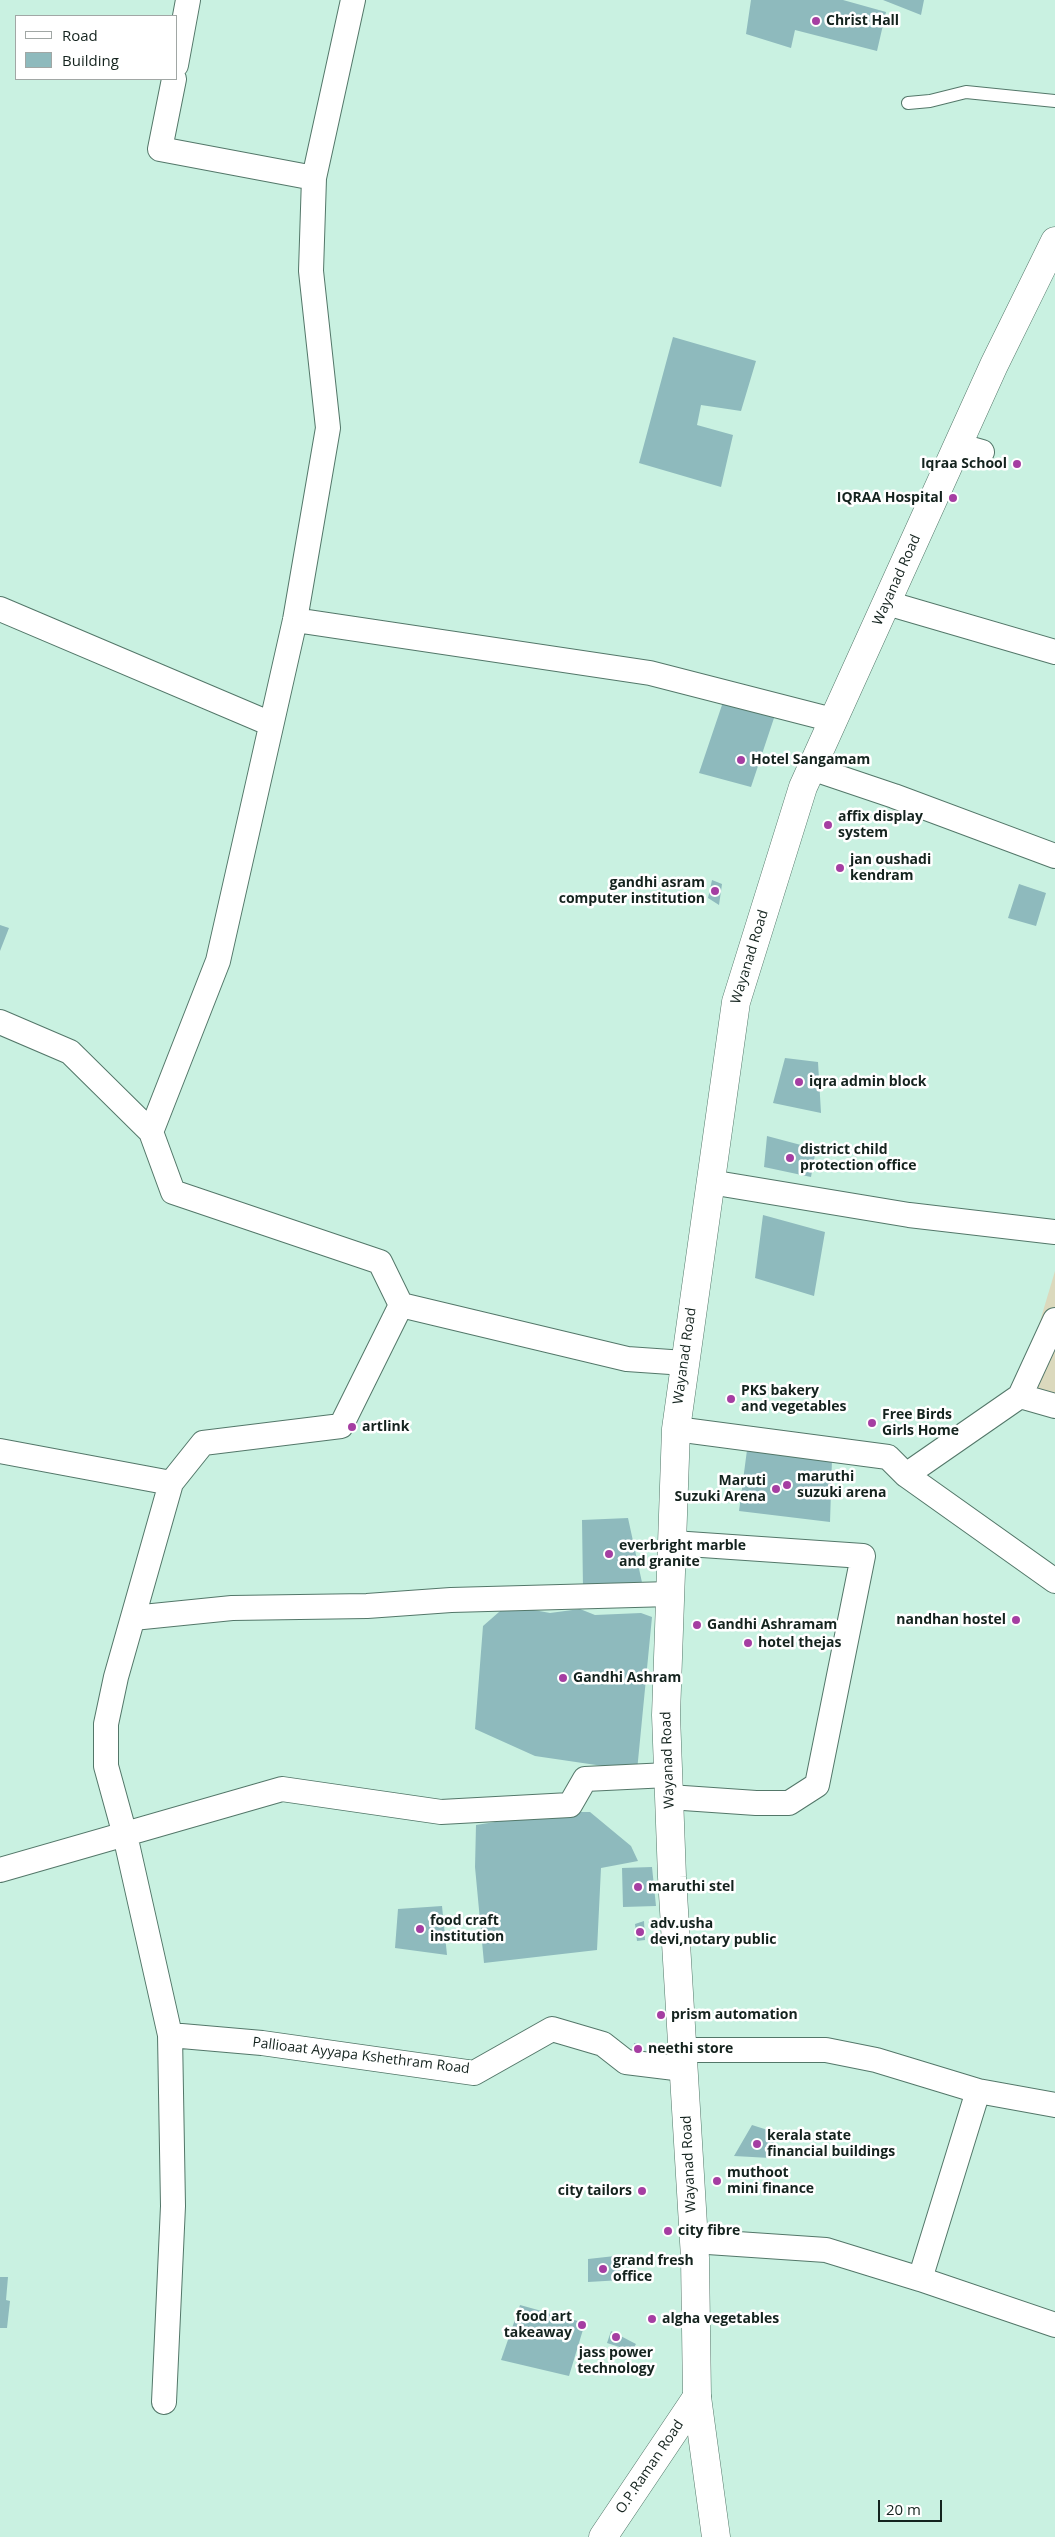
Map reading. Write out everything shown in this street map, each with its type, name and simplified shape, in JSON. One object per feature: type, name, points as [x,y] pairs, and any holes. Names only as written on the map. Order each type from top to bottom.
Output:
[{"type":"main road","name":"Wayanad Road","points":[[716,2537],[697,2398],[694,2241],[666,1715],[676,1429],[736,1002],[802,787],[887,603],[972,445],[994,365],[1055,241]]},
{"type":"main road","name":"O.P.Raman Road","points":[[603,2537],[697,2398]]},
{"type":"street","points":[[178,54],[188,0]]},
{"type":"street","points":[[152,1132],[218,961],[294,620],[328,428],[311,271],[314,178],[353,0]]},
{"type":"street","points":[[174,80],[160,149],[314,178]]},
{"type":"street","points":[[887,603],[1055,652]]},
{"type":"street","points":[[0,609],[271,724]]},
{"type":"street","points":[[294,620],[650,673],[833,720]]},
{"type":"street","points":[[811,768],[894,796],[1055,856]]},
{"type":"street","points":[[0,1022],[70,1052],[152,1132],[173,1192],[380,1262],[401,1305]]},
{"type":"street","points":[[710,1182],[909,1215],[1055,1232]]},
{"type":"street","points":[[401,1305],[627,1359],[685,1363]]},
{"type":"street","points":[[164,2402],[173,2206],[170,2035],[125,1835],[106,1766],[106,1724],[116,1677],[171,1484],[203,1443],[341,1426],[401,1305]]},
{"type":"street","points":[[906,1475],[1020,1396],[1055,1320]]},
{"type":"street","points":[[1020,1396],[1055,1406]]},
{"type":"street","points":[[676,1429],[888,1457],[906,1475],[1055,1581]]},
{"type":"street","points":[[0,1451],[171,1484]]},
{"type":"street","points":[[0,1870],[282,1789],[441,1812],[570,1805],[585,1779],[669,1786],[756,1803],[789,1802],[817,1784],[863,1556],[673,1543]]},
{"type":"street","points":[[133,1618],[232,1608],[367,1606],[451,1600],[671,1594]]},
{"type":"street","name":"Pallioaat Ayyapa Kshethram Road","points":[[170,2035],[262,2043],[474,2073],[552,2029],[603,2044],[626,2062],[826,2050],[876,2060],[978,2091],[1055,2105]]},
{"type":"street","points":[[920,2279],[978,2091]]},
{"type":"street","points":[[694,2241],[826,2250],[920,2279],[1055,2325]]},
{"type":"lane","points":[[908,103],[930,101],[966,92],[1055,101]]},
{"type":"shaded area","points":[[1055,1271],[1055,1394],[1021,1385]]},
{"type":"building","name":"Christ Hall","points":[[751,0],[843,0],[886,12],[877,51],[795,30],[791,48],[746,34]]},
{"type":"building","points":[[883,0],[924,0],[921,15]]},
{"type":"building","points":[[673,337],[756,361],[741,411],[701,405],[697,425],[733,435],[721,487],[639,463]]},
{"type":"building","points":[[723,702],[775,715],[751,787],[699,773]]},
{"type":"building","name":"gandhi asram computer institution","points":[[712,880],[722,884],[719,905],[708,898]]},
{"type":"building","points":[[1019,884],[1046,893],[1036,926],[1008,918]]},
{"type":"building","points":[[0,925],[9,928],[0,951]]},
{"type":"building","name":"iqra admin block","points":[[785,1058],[818,1062],[821,1113],[773,1103]]},
{"type":"building","name":"district child protection office","points":[[767,1136],[816,1149],[811,1177],[764,1167]]},
{"type":"building","points":[[763,1215],[825,1232],[814,1296],[755,1278]]},
{"type":"building","name":"maruthi suzuki arena","points":[[747,1450],[832,1459],[830,1522],[739,1511]]},
{"type":"building","name":"everbright marble and granite","points":[[628,1518],[643,1587],[583,1588],[582,1520]]},
{"type":"building","name":"Gandhi Ashram","points":[[507,1605],[550,1613],[580,1609],[595,1615],[641,1613],[652,1617],[637,1771],[535,1756],[475,1729],[483,1626]]},
{"type":"building","points":[[558,1812],[590,1812],[631,1846],[638,1861],[601,1868],[597,1950],[484,1963],[475,1867],[476,1825]]},
{"type":"building","name":"maruthi stel","points":[[652,1867],[656,1906],[623,1907],[622,1868]]},
{"type":"building","name":"food craft institution","points":[[442,1906],[447,1955],[395,1948],[398,1909]]},
{"type":"building","name":"adv.usha devi,notary public","points":[[644,1921],[645,1940],[637,1941],[635,1924]]},
{"type":"building","name":"neethi store","points":[[634,2043],[641,2044],[643,2055],[633,2055]]},
{"type":"building","name":"kerala state financial buildings","points":[[752,2125],[777,2133],[770,2158],[734,2156]]},
{"type":"building","name":"grand fresh office","points":[[615,2256],[622,2280],[588,2282],[588,2259]]},
{"type":"building","points":[[0,2277],[8,2277],[6,2300],[10,2301],[7,2328],[0,2328]]},
{"type":"building","points":[[520,2305],[585,2323],[569,2376],[501,2360]]},
{"type":"building","name":"jass power technology","points":[[611,2331],[636,2344],[632,2351],[607,2343]]},
{"type":"place","name":"Christ Hall","points":[[816,21]]},
{"type":"place","name":"Iqraa School","points":[[1017,464]]},
{"type":"place","name":"IQRAA Hospital","points":[[953,498]]},
{"type":"place","name":"Hotel Sangamam","points":[[741,760]]},
{"type":"place","name":"affix display system","points":[[828,825]]},
{"type":"place","name":"jan oushadi kendram","points":[[840,868]]},
{"type":"place","name":"gandhi asram computer institution","points":[[715,891]]},
{"type":"place","name":"iqra admin block","points":[[799,1082]]},
{"type":"place","name":"district child protection office","points":[[790,1158]]},
{"type":"place","name":"PKS bakery and vegetables","points":[[731,1399]]},
{"type":"place","name":"Free Birds Girls Home","points":[[872,1423]]},
{"type":"place","name":"artlink","points":[[352,1427]]},
{"type":"place","name":"maruthi suzuki arena","points":[[787,1485]]},
{"type":"place","name":"Maruti Suzuki Arena","points":[[776,1489]]},
{"type":"place","name":"everbright marble and granite","points":[[609,1554]]},
{"type":"place","name":"nandhan hostel","points":[[1016,1620]]},
{"type":"place","name":"Gandhi Ashramam","points":[[697,1625]]},
{"type":"place","name":"hotel thejas","points":[[748,1643]]},
{"type":"place","name":"Gandhi Ashram","points":[[563,1678]]},
{"type":"place","name":"maruthi stel","points":[[638,1887]]},
{"type":"place","name":"food craft institution","points":[[420,1929]]},
{"type":"place","name":"adv.usha devi,notary public","points":[[640,1932]]},
{"type":"place","name":"prism automation","points":[[661,2015]]},
{"type":"place","name":"neethi store","points":[[638,2049]]},
{"type":"place","name":"kerala state financial buildings","points":[[757,2144]]},
{"type":"place","name":"muthoot mini finance","points":[[717,2181]]},
{"type":"place","name":"city tailors","points":[[642,2191]]},
{"type":"place","name":"city fibre","points":[[668,2231]]},
{"type":"place","name":"grand fresh office","points":[[603,2269]]},
{"type":"place","name":"algha vegetables","points":[[652,2319]]},
{"type":"place","name":"food art takeaway","points":[[582,2325]]},
{"type":"place","name":"jass power technology","points":[[616,2337]]}]
